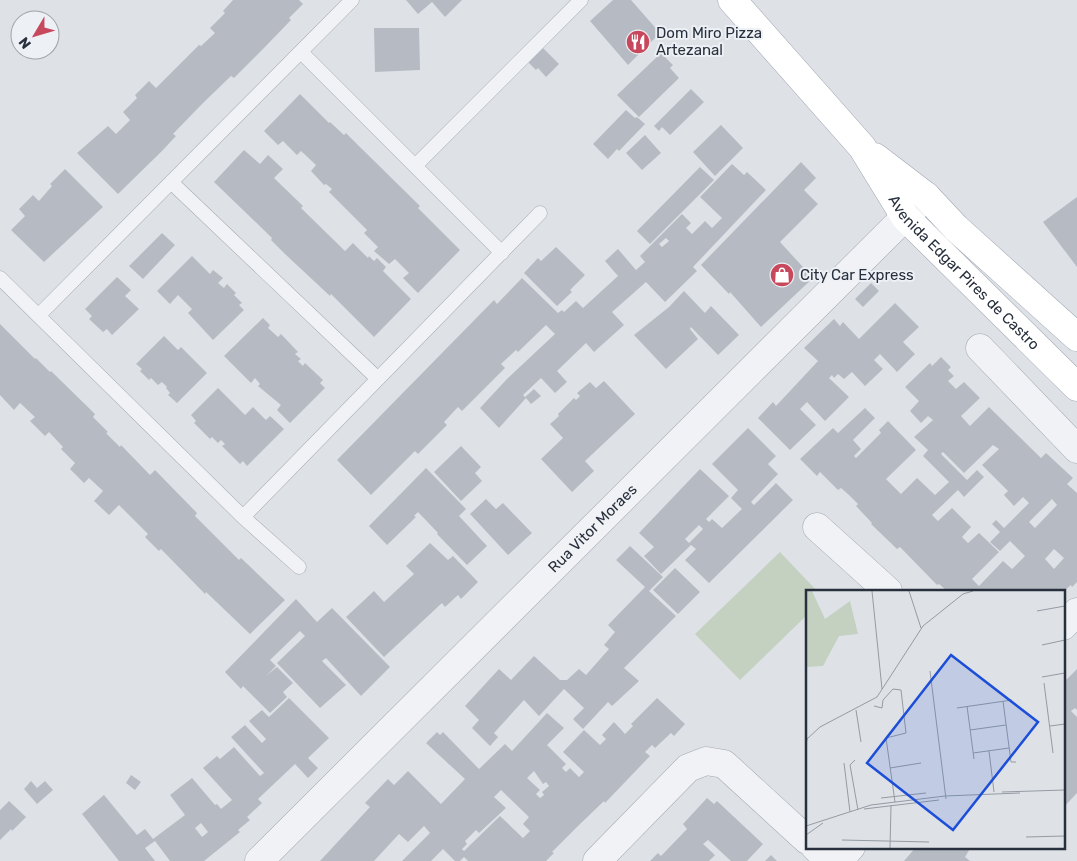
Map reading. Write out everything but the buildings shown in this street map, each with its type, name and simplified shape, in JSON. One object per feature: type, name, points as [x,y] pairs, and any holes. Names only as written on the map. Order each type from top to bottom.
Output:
[{"type":"main road","name":"Avenida Edgar Pires de Castro","points":[[732,1],[862,147],[905,217],[1077,387]]},
{"type":"main road","name":"Avenida Edgar Pires de Castro","points":[[862,147],[926,196],[956,228],[1077,337]]},
{"type":"street","name":"Rua Vitor Moraes","points":[[258,861],[926,196]]},
{"type":"street","points":[[980,348],[1077,449]]},
{"type":"street","points":[[817,526],[887,590]]},
{"type":"street","points":[[1064,625],[1077,612]]},
{"type":"street","points":[[597,861],[688,768],[706,760],[724,764],[806,839]]},
{"type":"street","points":[[816,848],[830,861]]},
{"type":"street","points":[[838,861],[850,848]]},
{"type":"lane","points":[[39,315],[352,0]]},
{"type":"lane","points":[[415,166],[581,0]]},
{"type":"lane","points":[[301,52],[502,253]]},
{"type":"lane","points":[[172,183],[377,378]]},
{"type":"lane","points":[[243,517],[540,213]]},
{"type":"lane","points":[[0,278],[243,517],[299,567]]},
{"type":"green space","points":[[780,552],[816,590],[806,590],[806,616],[740,680],[695,634]]},
{"type":"place","name":"Dom Miro Pizza Artezanal","points":[[638,42]]},
{"type":"place","name":"City Car Express","points":[[782,275]]}]
